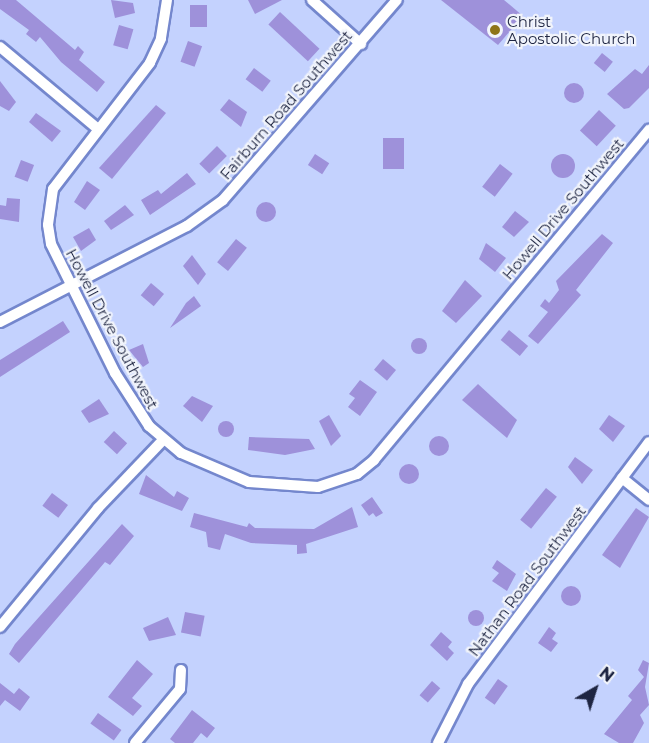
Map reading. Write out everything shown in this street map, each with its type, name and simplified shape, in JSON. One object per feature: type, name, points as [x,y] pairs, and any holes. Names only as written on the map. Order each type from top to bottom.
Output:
[{"type":"street","name":"Howell Drive Southwest","points":[[167,0],[161,39],[150,63],[62,173],[49,206],[51,244],[70,286],[136,408],[163,440],[212,468],[272,487],[318,487],[357,474],[374,460],[649,130]]},
{"type":"street","points":[[312,0],[361,44]]},
{"type":"street","name":"Fairburn Road Southwest","points":[[0,322],[187,226],[223,200],[397,0]]},
{"type":"street","points":[[0,47],[98,129]]},
{"type":"street","points":[[0,627],[98,508],[163,440]]},
{"type":"street","name":"Nathan Road Southwest","points":[[438,743],[468,684],[649,442]]},
{"type":"street","points":[[622,478],[649,500]]},
{"type":"street","points":[[135,743],[180,689],[181,670]]},
{"type":"building","points":[[0,0],[16,0],[75,50],[78,46],[84,52],[79,60],[105,82],[97,92],[61,62],[40,37],[36,42],[26,34],[29,30],[0,9]]},
{"type":"building","points":[[111,0],[133,3],[135,13],[115,18]]},
{"type":"building","points":[[248,0],[282,0],[255,14]]},
{"type":"building","name":"Christ Apostolic Church","points":[[441,0],[504,0],[523,16],[498,45]]},
{"type":"building","points":[[190,5],[207,5],[207,27],[190,27]]},
{"type":"building","points":[[280,12],[319,49],[308,61],[268,24]]},
{"type":"building","points":[[119,25],[133,29],[128,49],[113,45]]},
{"type":"building","points":[[188,41],[202,46],[195,67],[180,62]]},
{"type":"building","points":[[602,53],[613,62],[605,72],[594,63]]},
{"type":"building","points":[[649,65],[649,88],[629,108],[624,109],[607,94],[635,69],[642,74]]},
{"type":"building","points":[[254,68],[271,81],[262,92],[246,79]]},
{"type":"building","points":[[0,81],[16,102],[9,111],[0,106]]},
{"type":"building","points":[[574,83],[581,86],[584,93],[581,100],[574,103],[567,100],[564,93],[567,86]]},
{"type":"building","points":[[229,99],[247,112],[241,127],[220,110]]},
{"type":"building","points":[[156,105],[166,113],[112,179],[99,168]]},
{"type":"building","points":[[599,110],[616,126],[597,146],[580,130]]},
{"type":"building","points":[[36,113],[61,131],[52,142],[29,122]]},
{"type":"building","points":[[383,138],[404,138],[404,169],[383,169]]},
{"type":"building","points":[[217,146],[227,156],[209,174],[199,164]]},
{"type":"building","points":[[315,154],[329,163],[322,174],[308,165]]},
{"type":"building","points":[[563,154],[571,158],[575,166],[571,174],[563,178],[555,174],[551,166],[555,158]]},
{"type":"building","points":[[21,160],[34,165],[28,182],[15,177]]},
{"type":"building","points":[[500,164],[513,174],[495,197],[482,187]]},
{"type":"building","points":[[187,173],[196,184],[150,215],[141,200],[158,190],[161,194]]},
{"type":"building","points":[[87,181],[100,190],[85,210],[74,202]]},
{"type":"building","points":[[7,198],[20,199],[19,222],[0,219],[0,205],[6,206]]},
{"type":"building","points":[[262,202],[270,202],[276,208],[276,216],[270,222],[262,222],[256,216],[256,208]]},
{"type":"building","points":[[125,205],[134,215],[111,230],[104,221]]},
{"type":"building","points":[[515,211],[529,222],[514,237],[502,227]]},
{"type":"building","points":[[89,228],[96,240],[81,251],[73,237]]},
{"type":"building","points":[[602,234],[613,243],[576,290],[581,295],[538,344],[528,336],[548,312],[540,306],[545,299],[549,303],[559,290],[556,281]]},
{"type":"building","points":[[236,239],[247,248],[228,271],[217,262]]},
{"type":"building","points":[[486,243],[506,258],[495,272],[479,259]]},
{"type":"building","points":[[192,255],[206,274],[198,285],[183,266]]},
{"type":"building","points":[[465,280],[482,296],[456,323],[442,311]]},
{"type":"building","points":[[151,283],[164,294],[154,306],[141,295]]},
{"type":"building","points":[[194,296],[201,306],[170,328],[186,303]]},
{"type":"building","points":[[63,321],[70,332],[0,377],[0,360]]},
{"type":"building","points":[[509,330],[528,346],[520,356],[501,340]]},
{"type":"building","points":[[416,338],[422,338],[427,346],[425,352],[416,354],[411,349],[411,343]]},
{"type":"building","points":[[143,344],[149,363],[143,367],[129,350]]},
{"type":"building","points":[[383,359],[396,370],[387,381],[374,370]]},
{"type":"building","points":[[360,380],[377,392],[360,416],[348,407],[355,398],[349,394]]},
{"type":"building","points":[[478,384],[517,420],[507,438],[462,400]]},
{"type":"building","points":[[192,396],[213,406],[202,422],[183,406]]},
{"type":"building","points":[[99,399],[109,414],[89,423],[81,411]]},
{"type":"building","points":[[329,415],[341,436],[331,446],[319,421]]},
{"type":"building","points":[[609,415],[625,426],[613,442],[599,429]]},
{"type":"building","points":[[223,421],[229,421],[234,429],[232,435],[223,437],[218,432],[218,426]]},
{"type":"building","points":[[114,431],[127,443],[117,454],[104,442]]},
{"type":"building","points":[[439,436],[446,439],[449,446],[446,453],[439,456],[432,453],[429,446],[432,439]]},
{"type":"building","points":[[249,437],[309,439],[315,449],[285,455],[248,450]]},
{"type":"building","points":[[575,457],[593,470],[582,484],[568,467]]},
{"type":"building","points":[[405,464],[413,464],[419,470],[419,478],[413,484],[405,484],[399,478],[399,470]]},
{"type":"building","points":[[146,475],[174,497],[177,491],[189,498],[182,511],[139,494]]},
{"type":"building","points":[[546,488],[557,497],[531,529],[520,520]]},
{"type":"building","points":[[52,493],[68,505],[58,518],[42,506]]},
{"type":"building","points":[[372,497],[383,513],[376,517],[373,513],[369,516],[361,505]]},
{"type":"building","points":[[352,507],[358,527],[306,544],[307,553],[297,554],[297,545],[251,543],[225,534],[220,550],[208,547],[206,532],[190,527],[194,513],[247,527],[249,523],[255,528],[314,529]]},
{"type":"building","points":[[636,508],[649,517],[620,568],[602,555]]},
{"type":"building","points":[[122,524],[134,536],[110,565],[105,562],[19,663],[9,654],[15,644]]},
{"type":"building","points":[[497,560],[516,574],[507,591],[492,581],[499,573],[492,568]]},
{"type":"building","points":[[571,586],[578,589],[581,596],[578,603],[571,606],[564,603],[561,596],[564,589]]},
{"type":"building","points":[[476,610],[482,612],[484,618],[482,624],[476,626],[470,624],[468,618],[470,612]]},
{"type":"building","points":[[185,612],[205,616],[201,636],[181,633]]},
{"type":"building","points":[[168,617],[176,635],[149,641],[143,628]]},
{"type":"building","points":[[549,627],[556,633],[552,639],[558,643],[551,652],[538,643]]},
{"type":"building","points":[[441,632],[452,642],[448,647],[454,653],[447,661],[430,645]]},
{"type":"building","points":[[137,660],[153,674],[132,698],[142,706],[133,716],[108,697]]},
{"type":"building","points":[[643,660],[649,663],[645,687],[649,705],[640,715],[644,723],[633,743],[619,743],[604,734],[632,700],[628,696],[644,677],[638,670]]},
{"type":"building","points":[[498,679],[508,686],[495,705],[485,698]]},
{"type":"building","points":[[432,681],[440,688],[428,703],[420,695]]},
{"type":"building","points":[[0,683],[14,694],[19,688],[30,697],[20,711],[5,700],[0,706]]},
{"type":"building","points":[[192,710],[215,728],[207,738],[201,733],[193,743],[175,743],[170,739]]},
{"type":"building","points":[[98,713],[121,730],[114,741],[90,724]]},
{"type":"place","name":"Christ Apostolic Church","points":[[495,30]]}]
